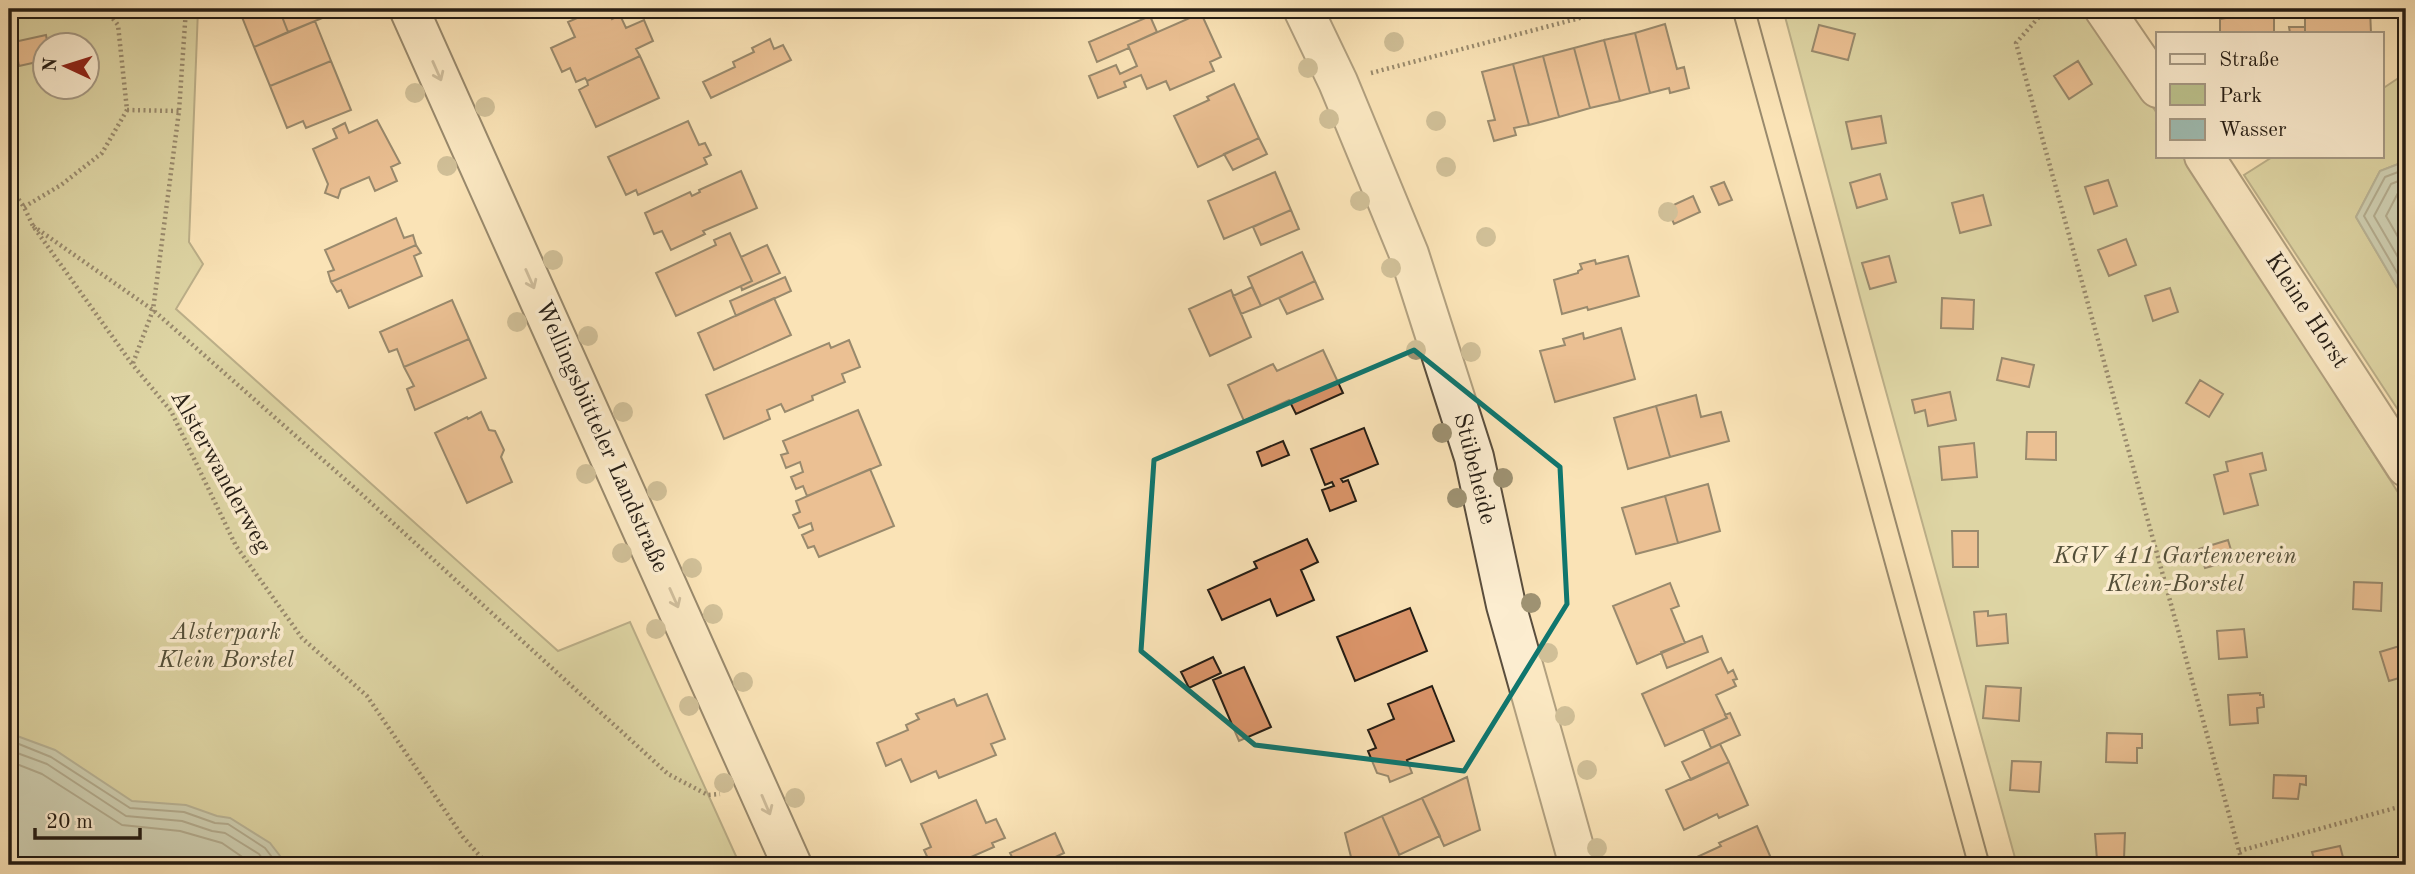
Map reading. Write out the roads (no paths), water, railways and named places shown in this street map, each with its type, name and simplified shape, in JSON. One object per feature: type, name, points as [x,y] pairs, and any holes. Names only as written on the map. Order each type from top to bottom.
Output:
[{"type":"street","name":"Wellingsbütteler Landstraße","points":[[409,9],[792,865]]},
{"type":"street","name":"Stübeheide","points":[[1303,9],[1338,82],[1409,254],[1474,457],[1506,605],[1579,865]]},
{"type":"street","points":[[2104,9],[2156,85]]},
{"type":"street","name":"Kleine Horst","points":[[2205,158],[2406,467]]},
{"type":"water","points":[[2406,161],[2406,302],[2356,217],[2380,171]]},
{"type":"water","points":[[9,733],[55,750],[132,801],[186,805],[230,818],[270,843],[287,865],[9,865]]},
{"type":"tram line","points":[[1732,9],[1968,865]]},
{"type":"tram line","points":[[1755,9],[1990,865]]},
{"type":"park label","name":"KGV 411 Gartenverein Klein-Borstel","points":[[2175,571]]},
{"type":"park label","name":"Alsterpark Klein Borstel","points":[[226,647]]}]
